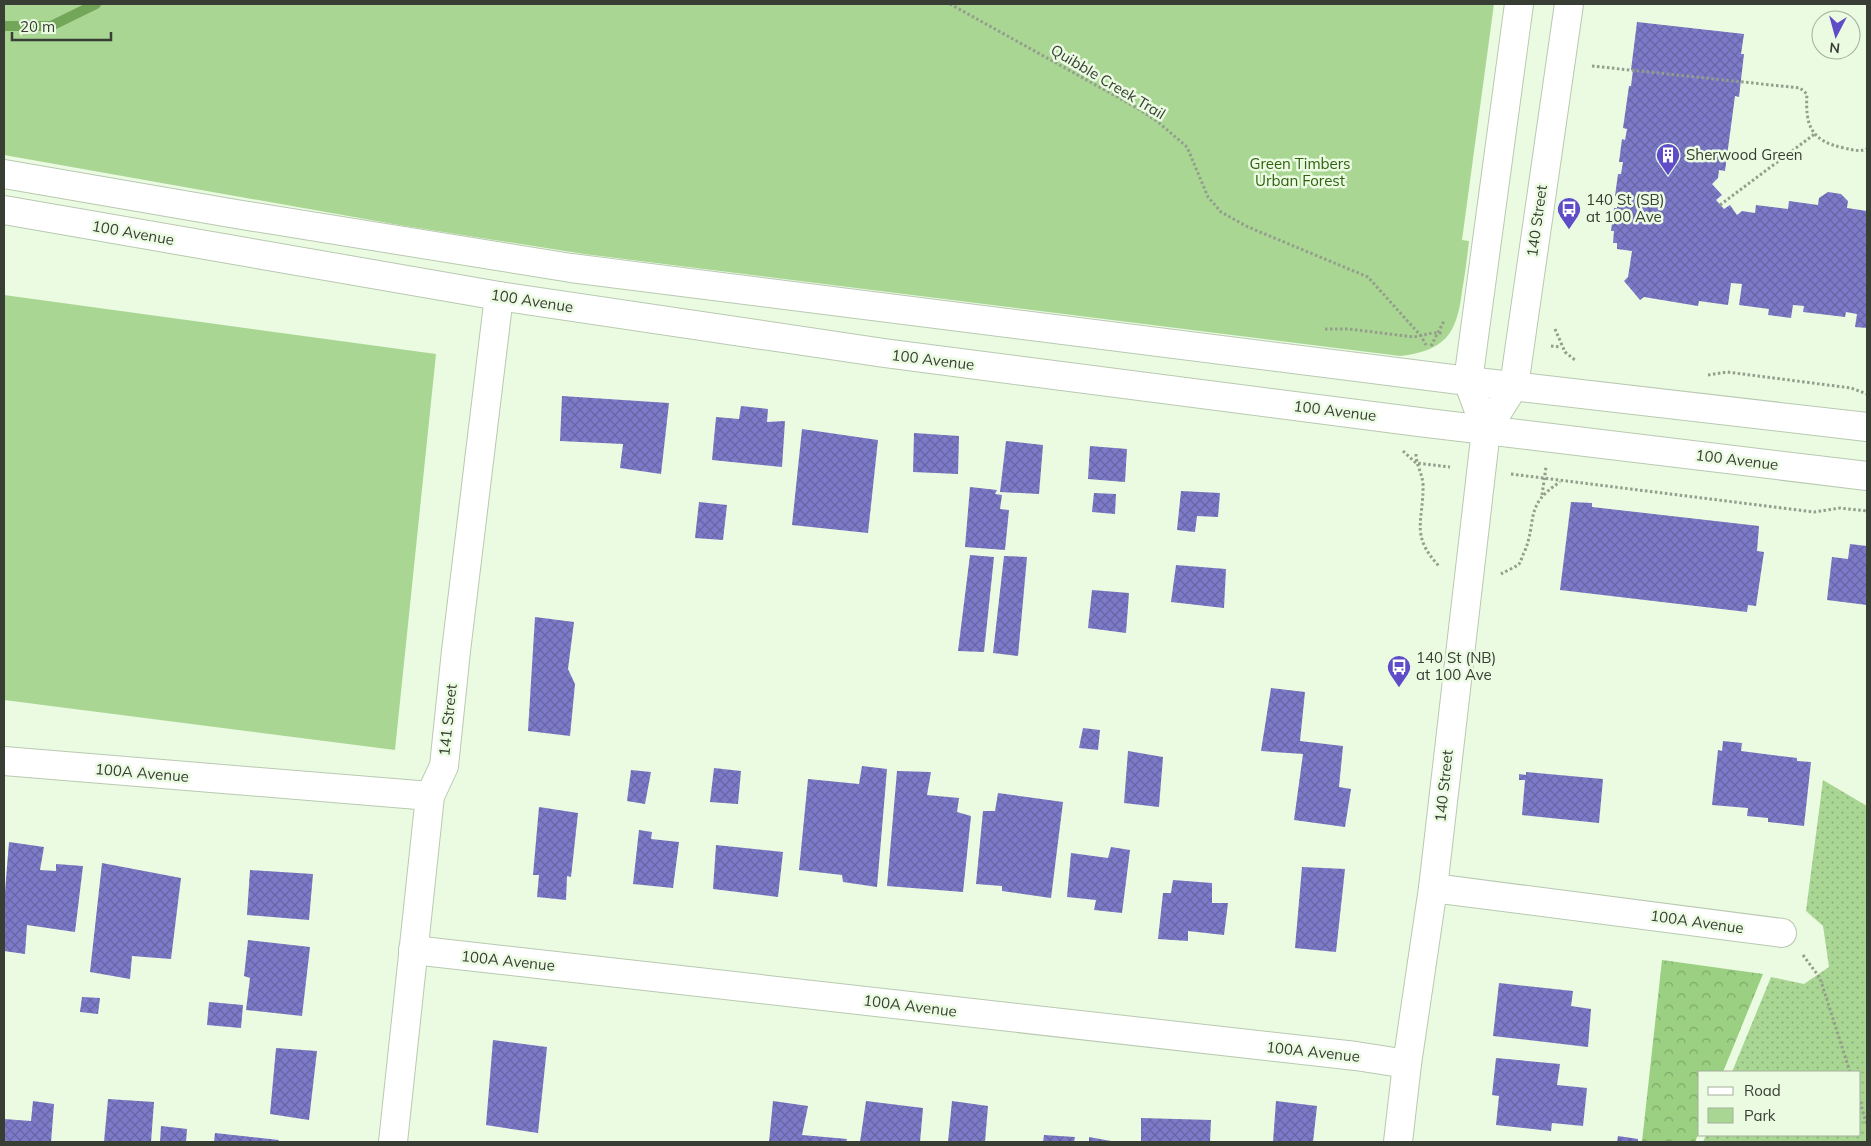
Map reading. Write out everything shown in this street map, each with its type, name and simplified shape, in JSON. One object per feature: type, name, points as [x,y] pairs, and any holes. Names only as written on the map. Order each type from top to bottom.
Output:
[{"type":"main road","name":"140 Street","points":[[1486,430],[1468,381],[1520,4]]},
{"type":"main road","name":"140 Street","points":[[1398,1142],[1432,888],[1486,430],[1514,386],[1569,4]]},
{"type":"main road","points":[[4,174],[570,268],[1468,381],[1867,427]]},
{"type":"main road","name":"100 Avenue","points":[[4,210],[498,296],[884,354],[1867,476]]},
{"type":"main road","name":"141 Street","points":[[393,1142],[430,796],[444,766],[498,296]]},
{"type":"main road","name":"100A Avenue","points":[[4,761],[430,796]]},
{"type":"main road","name":"100A Avenue","points":[[1432,888],[1782,933]]},
{"type":"main road","name":"100A Avenue","points":[[414,950],[1356,1056],[1407,1064]]},
{"type":"path","name":"Quibble Creek Trail","points":[[950,4],[1137,108],[1158,122],[1187,147],[1208,197],[1221,212],[1248,228],[1368,277],[1421,336],[1432,333],[1440,326],[1429,350]]},
{"type":"path","points":[[1592,66],[1800,88],[1807,94],[1806,110],[1809,127],[1826,144],[1860,152],[1867,148]]},
{"type":"path","points":[[1720,205],[1816,134]]},
{"type":"path","points":[[1554,327],[1564,352]]},
{"type":"path","points":[[1726,372],[1851,388],[1867,394]]},
{"type":"path","points":[[1542,496],[1547,461]]},
{"type":"path","points":[[1420,535],[1423,481],[1416,463],[1434,465]]},
{"type":"path","points":[[1528,477],[1814,512],[1840,508],[1867,511]]},
{"type":"path","points":[[1529,542],[1532,514],[1542,496],[1560,481]]},
{"type":"path","points":[[1782,933],[1791,938],[1820,978],[1850,1071]]},
{"type":"path","points":[[1861,1105],[1867,1125]]},
{"type":"green space","name":"Green Timbers Urban Forest","points":[[4,4],[1494,4],[1462,240],[1469,241],[1457,319],[1446,338],[1438,345],[1415,354],[1400,356],[584,254],[399,225],[4,155]]},
{"type":"green space","points":[[4,295],[436,354],[395,750],[4,700]]},
{"type":"green space","points":[[1823,780],[1867,806],[1867,1142],[1703,1142],[1706,1136],[1861,1136],[1861,1071],[1732,1071],[1771,977],[1804,984],[1829,967],[1823,926],[1806,911]]},
{"type":"green space","points":[[1662,960],[1763,974],[1723,1071],[1698,1071],[1698,1135],[1695,1142],[1642,1142]]},
{"type":"building","name":"Sherwood Green","points":[[1637,22],[1744,34],[1741,54],[1744,54],[1739,97],[1735,96],[1725,171],[1719,170],[1718,178],[1712,184],[1722,195],[1716,200],[1724,209],[1730,205],[1737,215],[1742,211],[1755,213],[1756,205],[1788,209],[1789,201],[1818,205],[1819,198],[1828,192],[1841,194],[1848,201],[1847,208],[1867,211],[1867,328],[1855,327],[1857,314],[1846,312],[1845,317],[1803,312],[1804,306],[1793,305],[1791,318],[1768,315],[1769,309],[1739,305],[1742,284],[1731,283],[1728,305],[1699,301],[1698,306],[1644,297],[1640,300],[1624,281],[1628,277],[1632,251],[1617,249],[1617,243],[1613,243],[1614,231],[1611,231],[1614,208],[1617,208],[1618,197],[1615,196],[1618,174],[1621,174],[1623,162],[1619,162],[1622,139],[1625,140],[1627,129],[1623,128],[1629,86],[1631,86]]},
{"type":"building","points":[[562,396],[669,403],[661,474],[620,468],[623,444],[560,441]]},
{"type":"building","points":[[741,406],[768,409],[767,422],[785,421],[782,467],[712,460],[716,417],[739,419]]},
{"type":"building","points":[[802,429],[878,440],[868,533],[792,525]]},
{"type":"building","points":[[914,433],[959,436],[958,474],[913,472]]},
{"type":"building","points":[[1006,441],[1043,445],[1039,494],[1000,492]]},
{"type":"building","points":[[1090,446],[1127,449],[1125,482],[1088,479]]},
{"type":"building","points":[[970,487],[997,490],[995,494],[1002,495],[1000,509],[1009,510],[1005,550],[965,547]]},
{"type":"building","points":[[1181,491],[1220,493],[1218,517],[1197,516],[1195,532],[1177,530]]},
{"type":"building","points":[[1094,493],[1116,494],[1115,514],[1092,512]]},
{"type":"building","points":[[699,502],[727,505],[723,540],[695,538]]},
{"type":"building","points":[[1571,502],[1592,503],[1592,507],[1759,526],[1757,551],[1764,552],[1756,606],[1748,605],[1747,612],[1560,590]]},
{"type":"building","points":[[1850,544],[1867,546],[1867,605],[1827,600],[1832,557],[1848,559]]},
{"type":"building","points":[[970,555],[994,557],[984,652],[958,651]]},
{"type":"building","points":[[1004,556],[1027,557],[1018,656],[993,653]]},
{"type":"building","points":[[1176,565],[1226,569],[1224,608],[1171,602]]},
{"type":"building","points":[[1092,590],[1129,593],[1126,633],[1088,628]]},
{"type":"building","points":[[535,617],[574,622],[568,669],[575,684],[570,736],[528,731]]},
{"type":"building","points":[[1271,688],[1305,692],[1300,741],[1343,746],[1339,787],[1351,789],[1345,827],[1294,820],[1303,754],[1261,751]]},
{"type":"building","points":[[1083,728],[1100,730],[1098,750],[1079,748]]},
{"type":"building","points":[[1723,741],[1742,743],[1741,751],[1797,758],[1797,761],[1811,762],[1804,826],[1768,822],[1768,818],[1747,816],[1748,808],[1712,805],[1718,750],[1722,751]]},
{"type":"building","points":[[1128,751],[1163,757],[1159,807],[1124,803]]},
{"type":"building","points":[[862,766],[887,769],[877,887],[843,882],[842,875],[799,870],[808,779],[859,784]]},
{"type":"building","points":[[714,768],[741,771],[738,804],[710,802]]},
{"type":"building","points":[[631,770],[651,772],[645,804],[627,801]]},
{"type":"building","points":[[897,771],[931,772],[927,795],[959,798],[957,812],[971,816],[963,892],[887,886]]},
{"type":"building","points":[[1526,772],[1603,779],[1599,823],[1522,815],[1525,780],[1519,780],[1519,774],[1526,775]]},
{"type":"building","points":[[998,793],[1063,802],[1051,898],[1002,891],[1002,886],[976,884],[983,811],[995,811]]},
{"type":"building","points":[[539,807],[578,813],[571,877],[567,876],[566,900],[537,897],[539,875],[533,875]]},
{"type":"building","points":[[639,830],[652,832],[651,839],[679,842],[673,888],[633,884]]},
{"type":"building","points":[[9,842],[44,847],[40,870],[56,871],[56,864],[83,866],[75,932],[27,925],[25,954],[4,951],[4,904]]},
{"type":"building","points":[[716,845],[783,852],[778,897],[713,889]]},
{"type":"building","points":[[1111,847],[1130,850],[1122,913],[1094,910],[1096,900],[1067,897],[1071,853],[1108,858]]},
{"type":"building","points":[[102,863],[181,878],[171,959],[132,956],[130,979],[90,972]]},
{"type":"building","points":[[1302,867],[1345,869],[1336,952],[1295,948]]},
{"type":"building","points":[[250,870],[313,874],[309,920],[247,915]]},
{"type":"building","points":[[1173,880],[1212,883],[1212,903],[1228,903],[1224,935],[1188,931],[1188,941],[1158,939],[1163,893],[1171,893]]},
{"type":"building","points":[[248,940],[310,947],[302,1016],[246,1010],[250,978],[244,976]]},
{"type":"building","points":[[1499,983],[1573,991],[1571,1006],[1591,1009],[1588,1047],[1493,1036]]},
{"type":"building","points":[[82,997],[100,998],[98,1014],[80,1012]]},
{"type":"building","points":[[209,1002],[243,1005],[241,1028],[207,1025]]},
{"type":"building","points":[[493,1040],[547,1047],[538,1133],[486,1125]]},
{"type":"building","points":[[276,1048],[317,1051],[309,1120],[270,1114]]},
{"type":"building","points":[[1496,1058],[1560,1064],[1557,1085],[1587,1088],[1583,1126],[1552,1123],[1551,1131],[1496,1125],[1499,1096],[1492,1095]]},
{"type":"building","points":[[108,1099],[154,1102],[151,1142],[104,1142]]},
{"type":"building","points":[[33,1101],[54,1104],[51,1142],[4,1142],[4,1119],[31,1121]]},
{"type":"building","points":[[773,1101],[808,1106],[802,1135],[847,1139],[846,1142],[769,1142]]},
{"type":"building","points":[[866,1101],[923,1108],[920,1142],[860,1142]]},
{"type":"building","points":[[952,1101],[988,1106],[985,1142],[948,1142]]},
{"type":"building","points":[[1276,1101],[1317,1106],[1313,1142],[1273,1142]]},
{"type":"building","points":[[1141,1118],[1211,1120],[1210,1142],[1141,1142]]},
{"type":"building","points":[[161,1126],[187,1129],[186,1142],[160,1142]]},
{"type":"building","points":[[215,1133],[279,1140],[278,1142],[214,1142]]},
{"type":"building","points":[[1044,1135],[1075,1137],[1074,1142],[1043,1142]]},
{"type":"building","points":[[1618,1136],[1638,1139],[1638,1142],[1617,1142]]},
{"type":"building","points":[[1089,1137],[1111,1141],[1111,1142],[1089,1142]]},
{"type":"waterway","points":[[4,26],[51,26],[96,4]]},
{"type":"place","name":"Sherwood Green","points":[[1668,176]]},
{"type":"place","name":"140 St (SB) at 100 Ave","points":[[1569,230]]},
{"type":"place","name":"140 St (NB) at 100 Ave","points":[[1399,688]]}]
